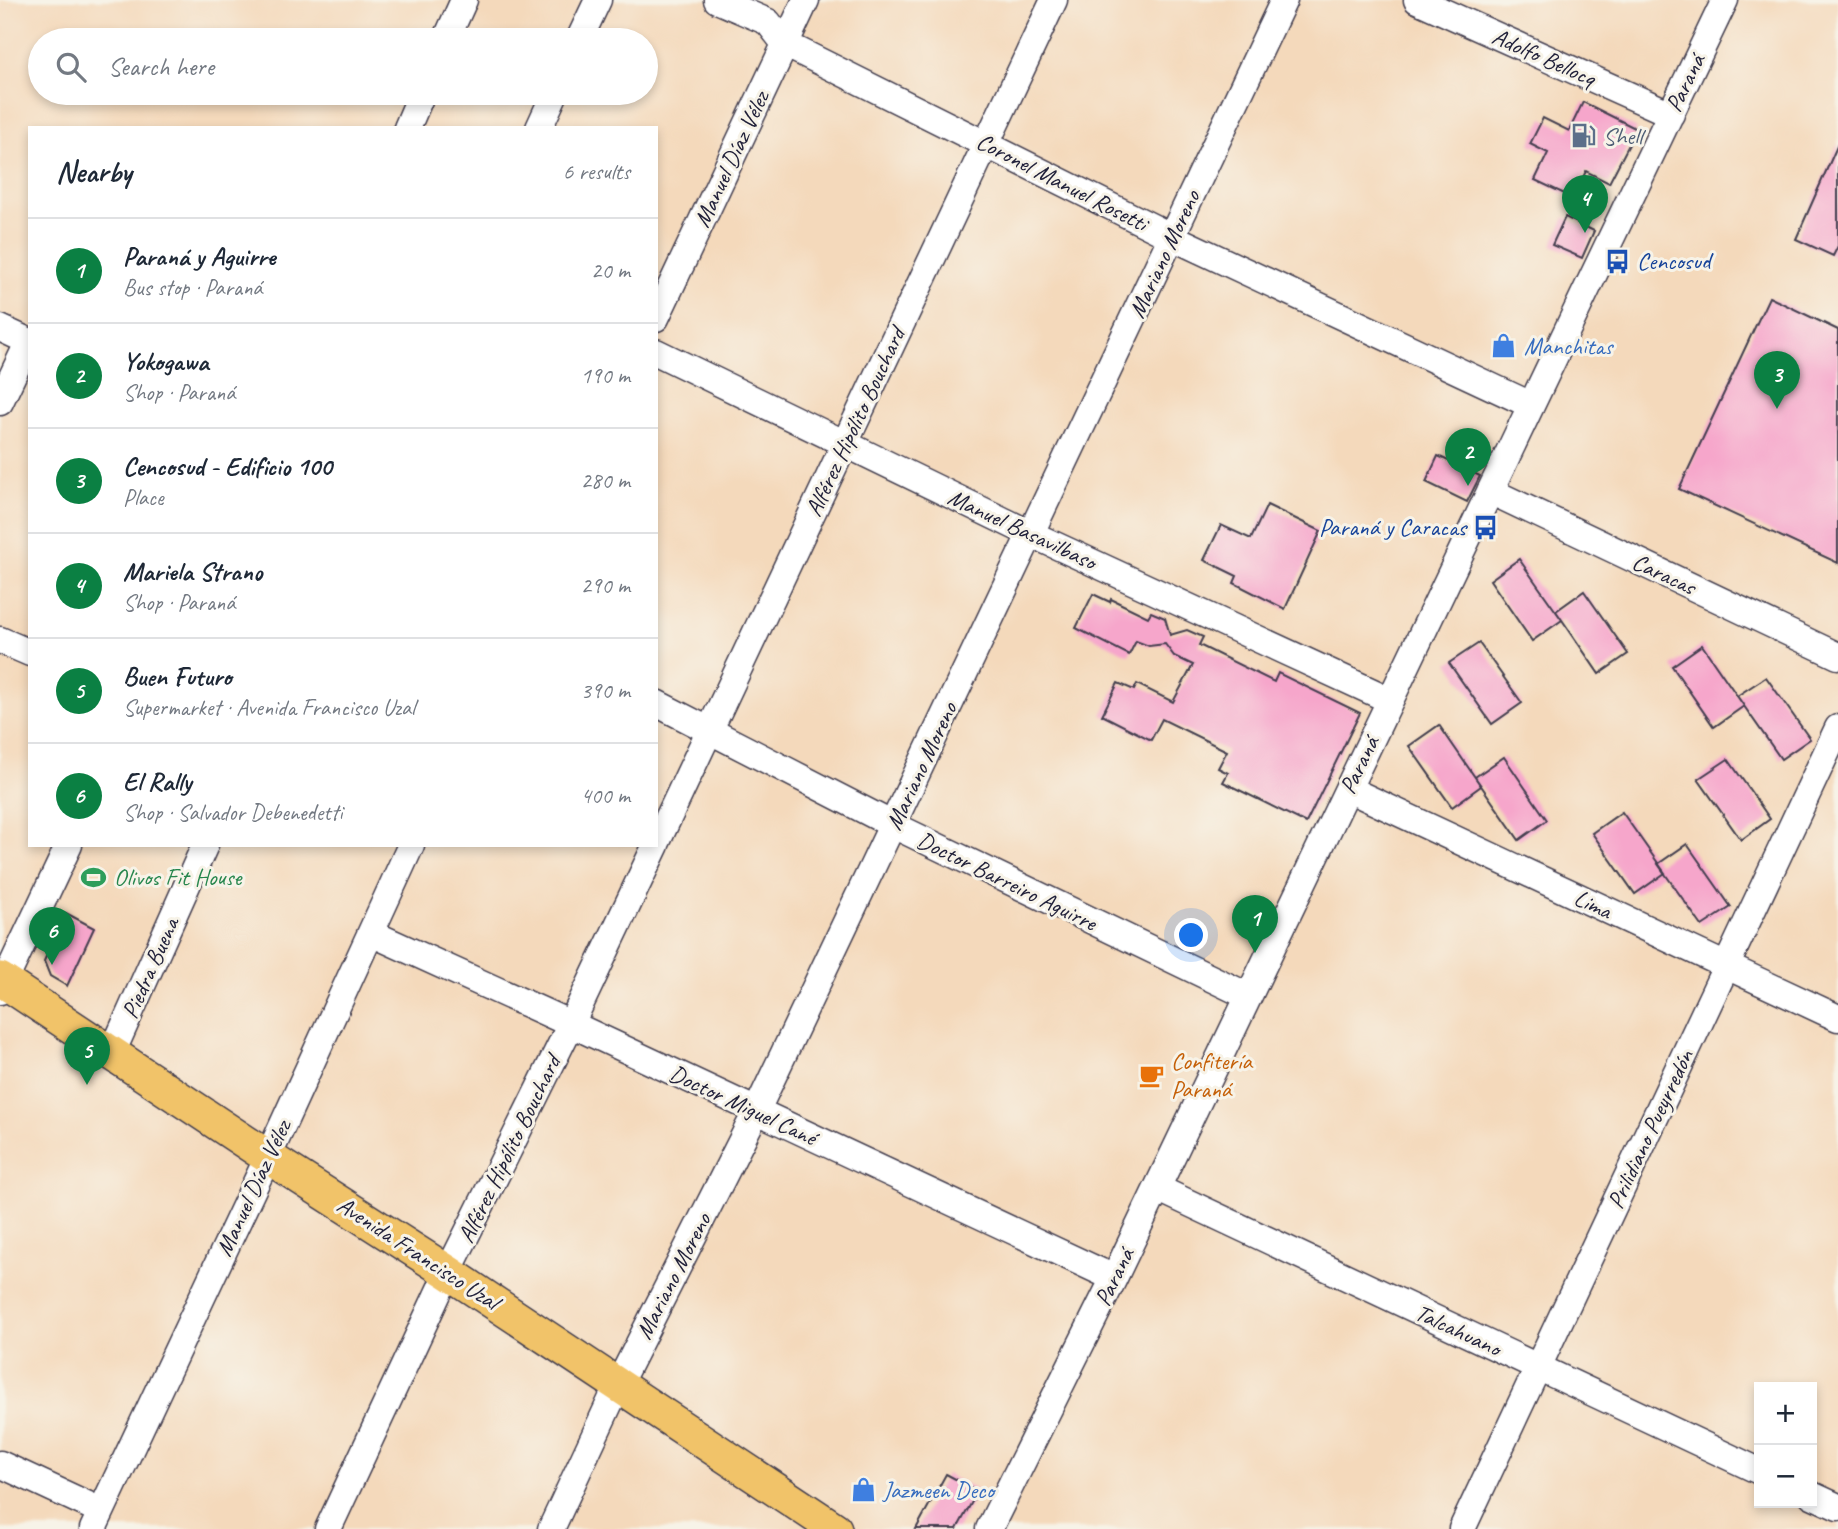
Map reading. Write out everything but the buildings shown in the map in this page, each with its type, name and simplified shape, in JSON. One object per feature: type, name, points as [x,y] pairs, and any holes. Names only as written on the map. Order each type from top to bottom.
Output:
[{"type":"main road","name":"Avenida Francisco Uzal","points":[[1,984],[448,1272],[835,1529]]},
{"type":"street","points":[[451,28],[464,0]]},
{"type":"street","points":[[585,28],[598,0]]},
{"type":"street","name":"Coronel Manuel Rosetti","points":[[717,0],[768,22],[785,44],[1172,237],[1531,405]]},
{"type":"street","name":"Manuel Díaz Vélez","points":[[658,309],[806,0]]},
{"type":"street","name":"Alférez Hipólito Bouchard","points":[[658,841],[1054,0]]},
{"type":"street","name":"Mariano Moreno","points":[[551,1529],[618,1385],[756,1112],[1284,0]]},
{"type":"street","name":"Adolfo Bellocq","points":[[1417,0],[1671,114]]},
{"type":"street","name":"Paraná","points":[[989,1529],[1114,1278],[1725,0]]},
{"type":"street","points":[[408,126],[417,105]]},
{"type":"street","points":[[540,126],[550,105]]},
{"type":"street","points":[[0,328],[28,342]]},
{"type":"street","points":[[0,402],[28,344]]},
{"type":"street","name":"Manuel Basavilbaso","points":[[658,353],[1031,534],[1390,700]]},
{"type":"street","name":"Caracas","points":[[1490,491],[1838,656]]},
{"type":"street","points":[[0,640],[28,652]]},
{"type":"street","name":"Doctor Barreiro Aguirre","points":[[658,704],[893,825],[1248,996]]},
{"type":"street","name":"Prilidiano Pueyrredón","points":[[1462,1529],[1838,728]]},
{"type":"street","name":"Lima","points":[[1348,789],[1838,1018]]},
{"type":"street","points":[[1,984],[68,847]]},
{"type":"street","name":"Piedra Buena","points":[[111,1053],[204,847]]},
{"type":"street","name":"Manuel Díaz Vélez","points":[[97,1520],[410,847]]},
{"type":"street","name":"Alférez Hipólito Bouchard","points":[[328,1529],[448,1272],[655,847]]},
{"type":"street","name":"Doctor Miguel Cané","points":[[371,933],[1114,1278]]},
{"type":"street","name":"Talcahuano","points":[[1157,1188],[1754,1469]]},
{"type":"street","points":[[0,1464],[97,1520]]},
{"type":"street","points":[[1817,1497],[1838,1507]]},
{"type":"place","name":"Shell","points":[[1583,136]]},
{"type":"place","name":"Mariela Strano","points":[[1585,233]]},
{"type":"place","name":"Cencosud","points":[[1617,261]]},
{"type":"place","name":"Manchitas","points":[[1504,346]]},
{"type":"place","name":"Cencosud - Edificio 100","points":[[1777,409]]},
{"type":"place","name":"Yokogawa","points":[[1468,486]]},
{"type":"place","name":"Paraná y Caracas","points":[[1486,527]]},
{"type":"place","name":"Olivos Fit House","points":[[94,877]]},
{"type":"place","name":"Paraná y Aguirre","points":[[1255,953]]},
{"type":"place","name":"El Rally","points":[[52,965]]},
{"type":"place","name":"Confitería Paraná","points":[[1151,1075]]},
{"type":"place","name":"Buen Futuro","points":[[87,1085]]},
{"type":"place","name":"Jazmeen Deco","points":[[863,1490]]}]
